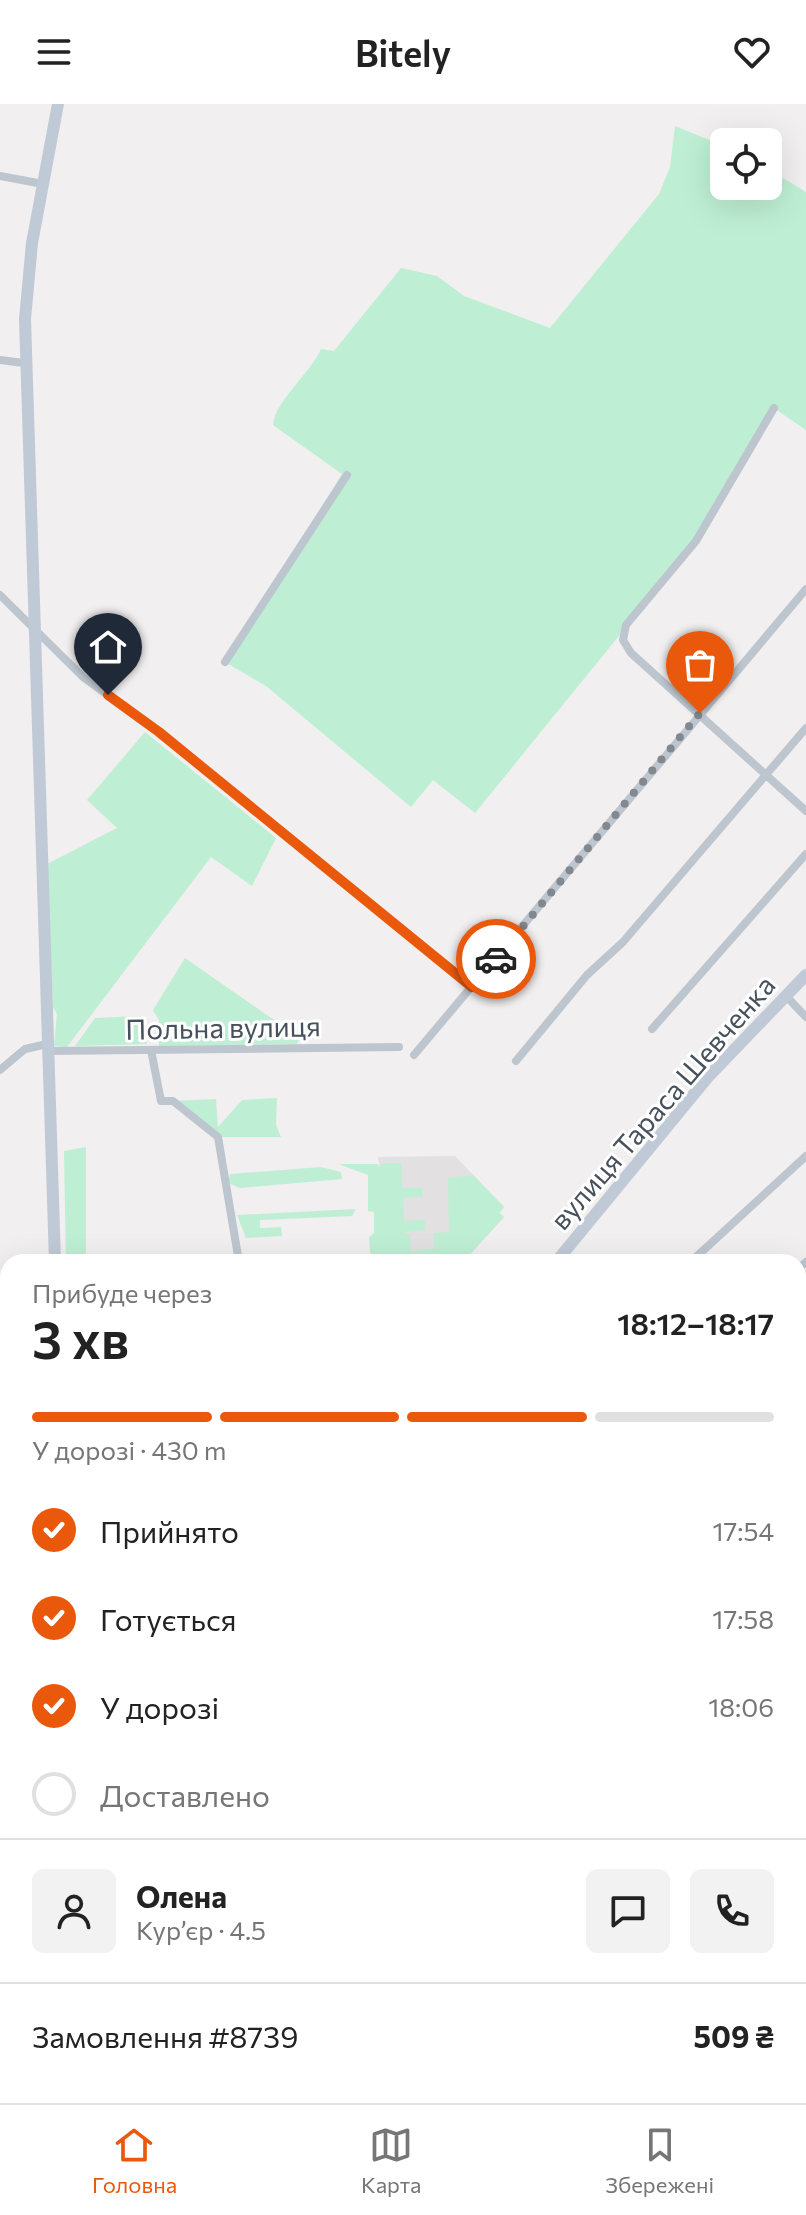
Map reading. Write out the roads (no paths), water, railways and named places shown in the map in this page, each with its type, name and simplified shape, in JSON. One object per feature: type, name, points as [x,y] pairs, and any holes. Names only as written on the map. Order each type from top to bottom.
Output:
[{"type":"main road","points":[[55,1254],[24,363],[26,286],[58,104]]},
{"type":"main road","name":"вулиця Тараса Шевченка","points":[[563,1254],[708,1077],[806,975]]},
{"type":"street","points":[[0,176],[43,184]]},
{"type":"street","points":[[0,360],[24,363]]},
{"type":"street","points":[[774,408],[696,541],[626,625],[623,640],[631,653],[806,811]]},
{"type":"street","points":[[225,662],[347,475]]},
{"type":"street","points":[[414,1055],[806,589]]},
{"type":"street","points":[[0,595],[83,677],[159,732],[472,987]]},
{"type":"street","points":[[516,1061],[587,975],[623,942],[806,728]]},
{"type":"street","points":[[652,1029],[806,854]]},
{"type":"street","points":[[785,995],[806,1017]]},
{"type":"street","name":"Польна вулиця","points":[[47,1048],[399,1047]]},
{"type":"street","points":[[0,1070],[25,1049],[47,1048]]},
{"type":"street","points":[[151,1050],[161,1101],[173,1101],[218,1137],[238,1254]]},
{"type":"street","points":[[699,1254],[806,1156]]}]
